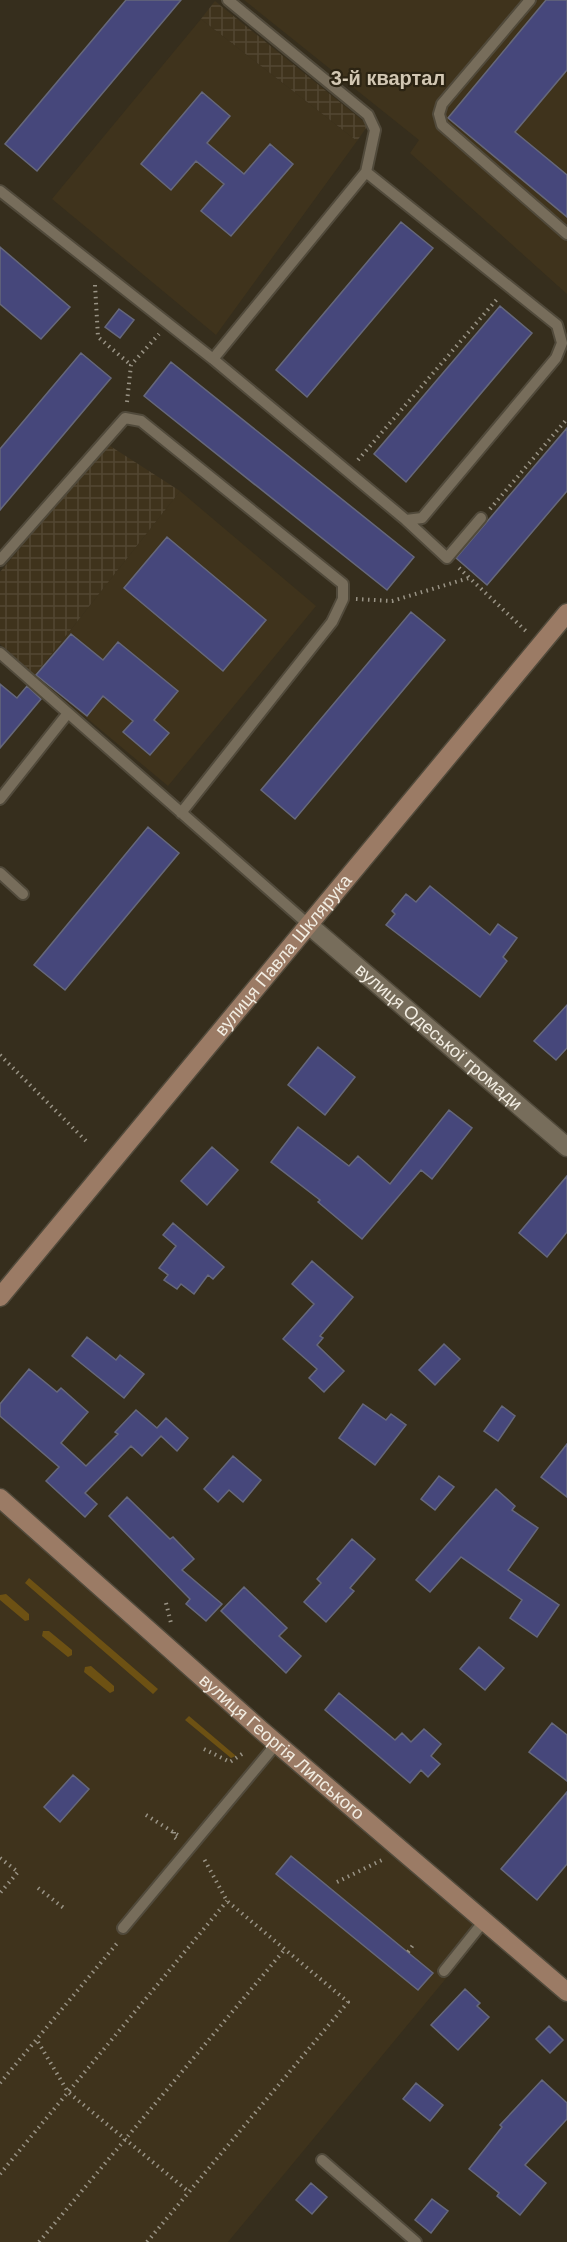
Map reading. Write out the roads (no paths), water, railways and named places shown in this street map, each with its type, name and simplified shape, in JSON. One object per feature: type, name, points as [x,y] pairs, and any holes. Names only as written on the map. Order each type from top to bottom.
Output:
[{"type":"street","name":"вулиця Павла Шклярука","points":[[0,1297],[310,926],[567,613]]},
{"type":"street","name":"вулиця Одеської громади","points":[[310,926],[567,1147]]},
{"type":"street","name":"вулиця Георгія Липського","points":[[0,1498],[277,1743],[567,1992]]},
{"type":"lane","points":[[213,359],[366,171],[375,130],[368,115],[228,0]]},
{"type":"lane","points":[[530,0],[442,104],[440,114],[442,125],[567,234]]},
{"type":"lane","points":[[366,171],[557,325],[562,344],[556,358],[422,518],[406,520]]},
{"type":"lane","points":[[0,191],[213,359],[406,520],[447,558],[482,518]]},
{"type":"lane","points":[[0,560],[125,418],[141,421],[343,584],[343,599],[332,622],[181,813]]},
{"type":"lane","points":[[0,653],[310,926]]},
{"type":"lane","points":[[0,799],[68,713]]},
{"type":"lane","points":[[0,873],[23,894]]},
{"type":"lane","points":[[123,1928],[277,1743]]},
{"type":"lane","points":[[444,1971],[484,1921]]},
{"type":"lane","points":[[322,2160],[416,2242]]},
{"type":"district","name":"3-й квартал","points":[[388,78]]}]
